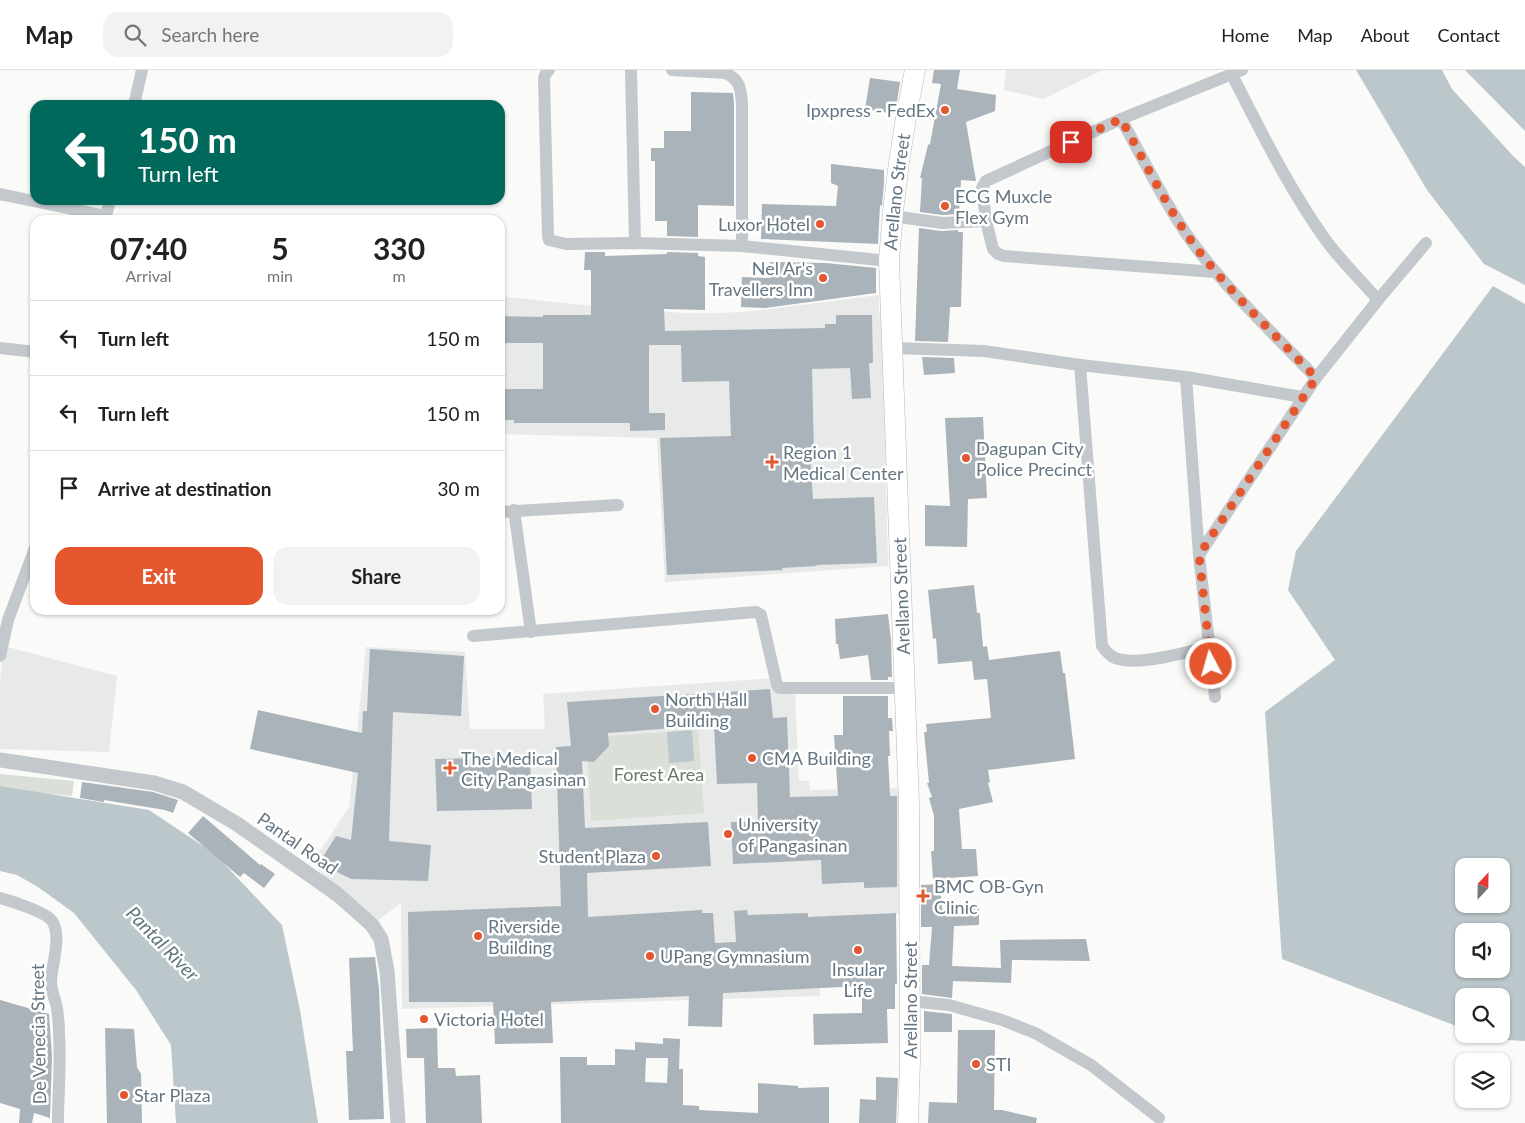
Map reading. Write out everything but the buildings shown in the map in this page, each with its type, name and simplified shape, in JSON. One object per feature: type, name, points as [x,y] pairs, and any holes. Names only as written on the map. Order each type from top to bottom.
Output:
[{"type":"highway","name":"Arellano Street","points":[[908,1123],[910,1061],[910,839],[889,261],[892,216],[907,110],[915,70]]},
{"type":"street","points":[[135,100],[142,70]]},
{"type":"street","points":[[549,70],[544,78],[548,236],[550,240],[566,244],[635,243],[742,246],[889,261]]},
{"type":"street","points":[[631,70],[635,243]]},
{"type":"street","points":[[672,70],[725,74],[733,76],[737,81],[742,104],[742,246]]},
{"type":"street","points":[[1215,272],[998,254],[993,249],[986,220],[982,188],[986,181],[1121,119],[1237,72],[1281,171],[1326,240],[1378,300]]},
{"type":"street","points":[[1121,119],[1168,203],[1191,240],[1215,272],[1316,378]]},
{"type":"street","points":[[0,194],[30,201]]},
{"type":"street","points":[[48,205],[92,215]]},
{"type":"street","points":[[892,216],[942,223],[986,220]]},
{"type":"street","points":[[1199,555],[1302,397],[1378,300],[1426,243]]},
{"type":"street","points":[[0,348],[30,351]]},
{"type":"street","points":[[893,348],[984,351],[1080,365],[1186,377],[1302,397]]},
{"type":"street","points":[[1080,365],[1102,646],[1107,653],[1122,660],[1145,660],[1209,647]]},
{"type":"street","points":[[1186,377],[1199,555],[1215,697]]},
{"type":"street","points":[[505,511],[618,505]]},
{"type":"street","points":[[514,510],[531,632]]},
{"type":"street","points":[[0,656],[8,620],[30,561]]},
{"type":"street","points":[[473,636],[756,612],[761,615],[776,685],[779,688],[904,688]]},
{"type":"street","name":"Pantal Road","points":[[0,760],[154,783],[183,792],[230,819],[268,845],[337,894],[372,925],[381,939],[387,971],[398,1123]]},
{"type":"street","name":"De Venecia Street","points":[[0,898],[20,904],[49,917],[56,931],[57,942],[53,957],[51,984],[57,1006],[60,1036],[58,1123]]},
{"type":"street","points":[[910,1001],[949,1005],[1002,1020],[1035,1033],[1091,1065],[1159,1118]]},
{"type":"shaded area","points":[[1006,70],[1103,70],[1043,99],[1004,90]]},
{"type":"shaded area","name":"Region 1 Medical Center","points":[[879,295],[879,313],[882,314],[888,566],[665,582],[657,438],[505,434],[505,297],[684,313],[755,311]]},
{"type":"shaded area","points":[[4,646],[117,676],[109,752],[0,749],[0,680]]},
{"type":"shaded area","name":"University of Pangasinan","points":[[366,647],[465,652],[470,729],[545,729],[543,694],[775,678],[795,693],[799,781],[809,781],[810,790],[904,788],[907,913],[818,917],[820,996],[402,1009],[401,903],[372,925],[312,863],[349,807]]},
{"type":"green space","name":"Forest Area","points":[[698,730],[704,813],[591,821],[588,762],[594,762],[609,746],[608,736]]},
{"type":"green space","points":[[0,774],[74,781],[72,796],[0,789]]},
{"type":"water","points":[[1356,70],[1442,70],[1452,89],[1525,167],[1525,285],[1484,264],[1427,190]]},
{"type":"water","points":[[1465,70],[1525,70],[1525,131]]},
{"type":"water","points":[[1493,286],[1525,304],[1525,1041],[1510,1040],[1510,988],[1455,988],[1455,1026],[1282,959],[1265,712],[1335,660],[1288,590],[1296,551]]},
{"type":"water","points":[[692,730],[694,761],[669,763],[667,732]]},
{"type":"water","name":"Pantal River","points":[[0,786],[149,810],[215,854],[282,925],[300,1010],[318,1123],[176,1123],[171,1045],[136,990],[74,913],[38,887],[17,875],[0,871]]},
{"type":"place","name":"Ipxpress - FedEx","points":[[945,110]]},
{"type":"place","name":"ECG Muxcle Flex Gym","points":[[945,206]]},
{"type":"place","name":"Luxor Hotel","points":[[820,224]]},
{"type":"place","name":"Nel Ar's Travellers Inn","points":[[823,278]]},
{"type":"place","name":"Dagupan City Police Precinct","points":[[966,458]]},
{"type":"place","name":"Region 1 Medical Center","points":[[772,462]]},
{"type":"place","name":"North Hall Building","points":[[655,709]]},
{"type":"place","name":"CMA Building","points":[[752,758]]},
{"type":"place","name":"The Medical City Pangasinan","points":[[450,768]]},
{"type":"place","name":"University of Pangasinan","points":[[728,834]]},
{"type":"place","name":"Student Plaza","points":[[656,856]]},
{"type":"place","name":"BMC OB-Gyn Clinic","points":[[923,896]]},
{"type":"place","name":"Riverside Building","points":[[478,936]]},
{"type":"place","name":"Insular Life","points":[[858,950]]},
{"type":"place","name":"UPang Gymnasium","points":[[650,956]]},
{"type":"place","name":"Victoria Hotel","points":[[424,1019]]},
{"type":"place","name":"STI","points":[[976,1064]]},
{"type":"place","name":"Star Plaza","points":[[124,1095]]},
{"type":"route","points":[[1071,142],[1121,119],[1168,203],[1191,240],[1215,272],[1316,378],[1199,555],[1211,664]]}]
